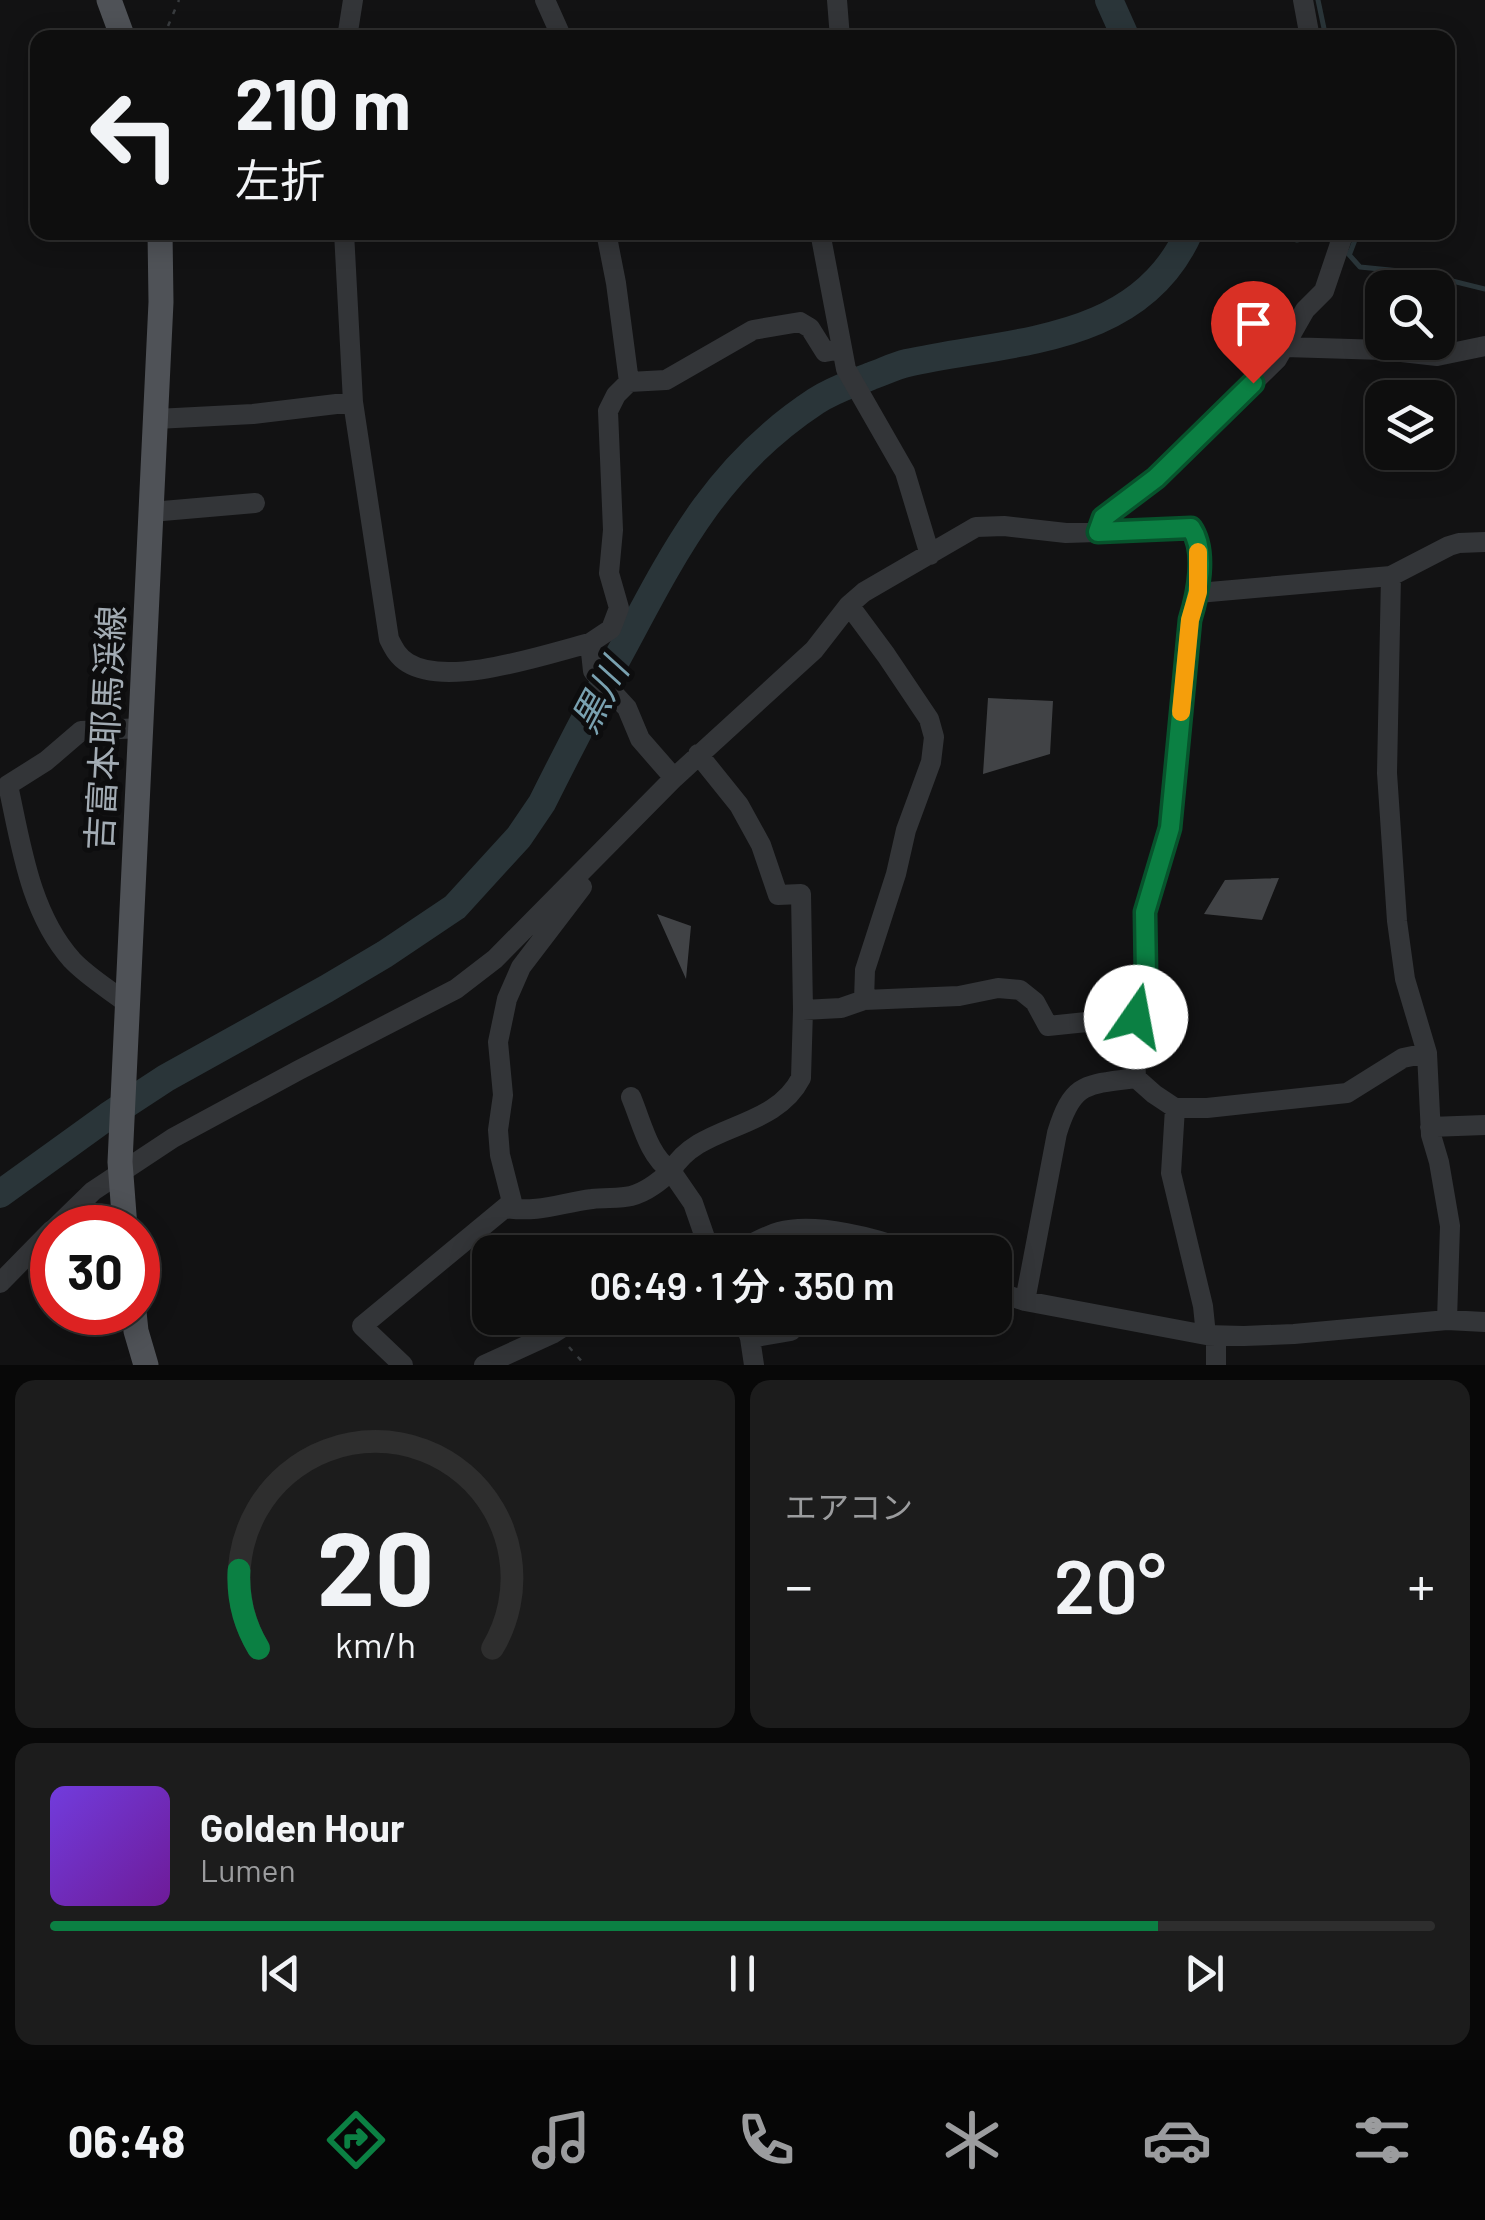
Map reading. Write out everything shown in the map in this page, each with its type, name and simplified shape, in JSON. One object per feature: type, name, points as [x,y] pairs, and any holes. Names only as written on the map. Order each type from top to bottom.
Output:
[{"type":"main road","points":[[109,0],[120,30]]},
{"type":"main road","name":"吉富本耶馬渓線","points":[[124,1205],[124,1084],[161,302],[160,240]]},
{"type":"main road","points":[[137,1335],[146,1365]]},
{"type":"street","points":[[348,30],[354,0]]},
{"type":"street","points":[[544,0],[558,30]]},
{"type":"street","points":[[837,0],[839,30]]},
{"type":"street","points":[[1303,0],[1309,30]]},
{"type":"street","points":[[344,240],[354,402],[389,639],[397,654],[416,667],[453,672],[502,665],[590,643],[611,628],[619,608],[609,573],[613,530],[608,411],[616,394],[630,382],[666,380],[753,330],[800,322],[810,328],[825,352],[844,359]]},
{"type":"street","points":[[608,240],[630,382]]},
{"type":"street","points":[[822,240],[844,359],[905,472],[930,555]]},
{"type":"street","points":[[1098,532],[1103,518],[1156,478],[1278,359],[1305,310],[1324,291],[1341,240]]},
{"type":"street","points":[[1285,346],[1437,356],[1485,346]]},
{"type":"street","points":[[156,418],[254,414],[354,402]]},
{"type":"street","points":[[151,512],[255,502]]},
{"type":"street","points":[[79,1205],[122,1168],[173,1138],[468,980],[495,959],[698,754],[814,650],[864,592],[976,528],[1004,526],[1066,533],[1191,528],[1198,540],[1198,592],[1190,620],[1170,828],[1145,912],[1146,977],[1136,1017],[1136,1078],[1175,1108],[1207,1108],[1347,1092],[1403,1058],[1426,1053]]},
{"type":"street","points":[[1198,592],[1391,576],[1449,546],[1485,542]]},
{"type":"street","points":[[1391,576],[1387,773],[1397,921],[1404,980],[1426,1053],[1430,1127],[1450,1226],[1447,1320]]},
{"type":"street","points":[[849,606],[928,718],[934,737],[930,762],[865,970],[864,1000]]},
{"type":"street","points":[[590,643],[593,671],[627,708],[640,739],[674,778]]},
{"type":"street","points":[[128,1004],[74,963],[52,934],[22,851],[4,785],[46,761],[81,732],[141,728]]},
{"type":"street","points":[[506,1208],[556,1208],[632,1196],[658,1184],[678,1159],[718,1133],[770,1112],[801,1078],[800,894],[778,895],[760,845],[738,805],[698,754]]},
{"type":"street","points":[[404,1365],[362,1326],[512,1202],[498,1130],[502,1095],[498,1042],[507,999],[521,966],[578,894],[588,876],[585,869]]},
{"type":"street","points":[[468,980],[474,985],[521,966]]},
{"type":"street","points":[[803,1010],[842,1008],[864,1000],[958,996],[998,988],[1020,990],[1036,1002],[1048,1026],[1136,1017]]},
{"type":"street","points":[[1025,1300],[1065,1107],[1077,1092],[1091,1084],[1136,1078]]},
{"type":"street","points":[[632,1097],[653,1153],[672,1171],[694,1203],[704,1235]]},
{"type":"street","points":[[1175,1108],[1171,1173],[1216,1365]]},
{"type":"street","points":[[1430,1127],[1485,1125]]},
{"type":"street","points":[[771,1235],[813,1227],[850,1235]]},
{"type":"street","points":[[0,1283],[30,1252]]},
{"type":"street","points":[[1012,1296],[1211,1336],[1294,1334],[1447,1320],[1485,1322]]},
{"type":"street","points":[[484,1365],[549,1335]]},
{"type":"street","points":[[749,1335],[754,1365]]},
{"type":"street","points":[[750,1338],[765,1335]]},
{"type":"path","points":[[166,30],[179,0]]},
{"type":"path","points":[[559,1335],[584,1365]]},
{"type":"building","points":[[988,698],[1053,701],[1050,754],[983,774]]},
{"type":"building","points":[[1279,878],[1262,920],[1204,914],[1225,880]]},
{"type":"building","points":[[657,914],[691,926],[686,979]]},
{"type":"waterway","name":"黒川","points":[[1109,0],[1122,30]]},
{"type":"waterway","points":[[1318,0],[1324,30]]},
{"type":"waterway","name":"黒川","points":[[0,1194],[166,1078],[326,989],[455,907],[519,837],[542,803],[645,606],[704,508],[753,451],[782,425],[830,393],[898,366],[1028,341],[1105,317],[1138,297],[1167,269],[1184,240]]},
{"type":"waterway","points":[[1331,240],[1335,243]]},
{"type":"waterway","points":[[1350,253],[1355,240]]},
{"type":"waterway","points":[[1344,249],[1360,267],[1420,273],[1485,289]]},
{"type":"slow traffic","points":[[1181,712],[1190,620],[1198,592],[1198,552]]},
{"type":"route","points":[[1136,1017],[1146,977],[1145,912],[1170,828],[1190,620],[1198,592],[1198,540],[1191,528],[1098,532],[1103,518],[1156,478],[1253,383]]}]
